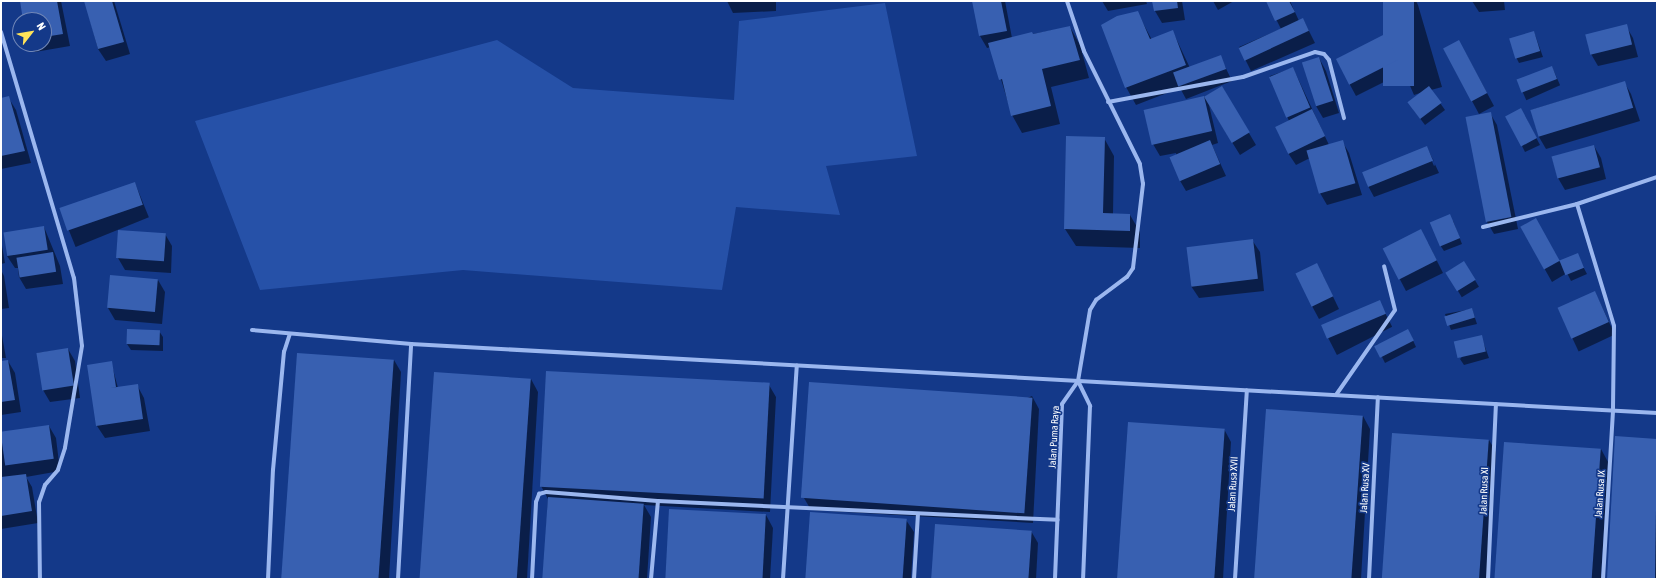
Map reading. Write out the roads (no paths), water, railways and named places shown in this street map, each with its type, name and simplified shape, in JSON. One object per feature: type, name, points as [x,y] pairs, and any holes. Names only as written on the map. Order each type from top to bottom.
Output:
[{"type":"street","points":[[1067,1],[1084,51],[1140,164],[1144,184],[1133,268],[1127,277],[1096,300],[1090,310],[1078,381],[1090,406],[1083,579]]},
{"type":"street","points":[[1,32],[74,278],[82,346],[65,448],[58,470],[45,484],[39,502],[40,579]]},
{"type":"street","points":[[1108,102],[1236,78],[1315,52],[1324,54],[1329,60],[1344,118]]},
{"type":"street","points":[[1483,227],[1577,204],[1657,177]]},
{"type":"street","name":"Jalan Rusa IX","points":[[1577,204],[1614,326],[1613,411],[1603,579]]},
{"type":"street","points":[[1336,395],[1395,310],[1384,266]]},
{"type":"street","points":[[252,330],[411,344],[1657,413]]},
{"type":"street","points":[[268,579],[274,462],[284,352],[290,334]]},
{"type":"street","points":[[398,579],[411,344]]},
{"type":"street","points":[[783,579],[797,365]]},
{"type":"street","name":"Jalan Puma Raya","points":[[1055,579],[1062,404],[1078,381]]},
{"type":"street","name":"Jalan Rusa XVII","points":[[1235,579],[1247,390]]},
{"type":"street","name":"Jalan Rusa XV","points":[[1369,579],[1378,398]]},
{"type":"street","name":"Jalan Rusa XI","points":[[1488,579],[1496,404]]},
{"type":"street","points":[[532,579],[536,502],[539,494],[1058,520]]},
{"type":"street","points":[[651,579],[658,501]]},
{"type":"street","points":[[914,579],[918,514]]}]
